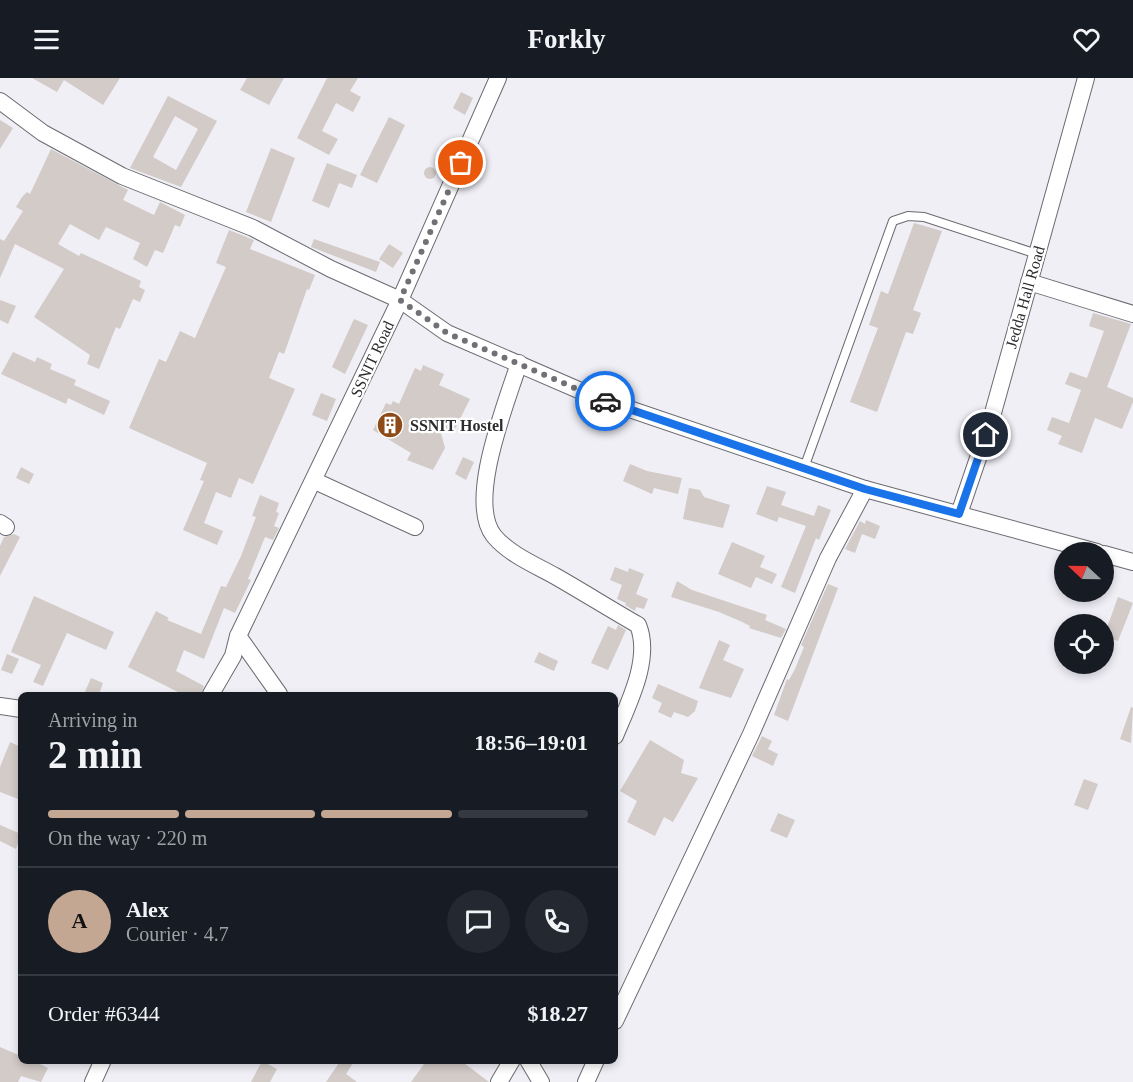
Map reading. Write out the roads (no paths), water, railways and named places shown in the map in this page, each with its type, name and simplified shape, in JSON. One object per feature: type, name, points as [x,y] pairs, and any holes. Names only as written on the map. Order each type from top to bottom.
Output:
[{"type":"street","name":"SSNIT Road","points":[[213,692],[233,656],[238,636],[315,481],[400,300],[498,78]]},
{"type":"street","name":"Jedda Hall Road","points":[[959,514],[991,420],[1086,78]]},
{"type":"street","points":[[0,101],[44,133],[122,176],[253,228],[331,269],[400,300],[447,333],[597,398],[865,489],[1061,542]]},
{"type":"street","points":[[1029,282],[1133,314]]},
{"type":"street","points":[[519,363],[487,465],[485,497],[489,524],[493,535],[518,555],[638,625],[643,648],[637,676],[618,728]]},
{"type":"street","points":[[315,481],[415,527]]},
{"type":"street","points":[[618,1014],[751,734],[828,558],[865,489]]},
{"type":"street","points":[[1114,557],[1133,562]]},
{"type":"street","points":[[238,636],[278,692]]},
{"type":"street","points":[[0,706],[18,709]]},
{"type":"street","points":[[93,1082],[100,1064]]},
{"type":"street","points":[[499,1082],[510,1064]]},
{"type":"street","points":[[530,1064],[541,1082]]},
{"type":"street","points":[[586,1082],[594,1064]]},
{"type":"lane","points":[[804,468],[893,221],[908,216],[924,217],[1037,255]]},
{"type":"place","name":"SSNIT Hostel","points":[[390,425]]}]
